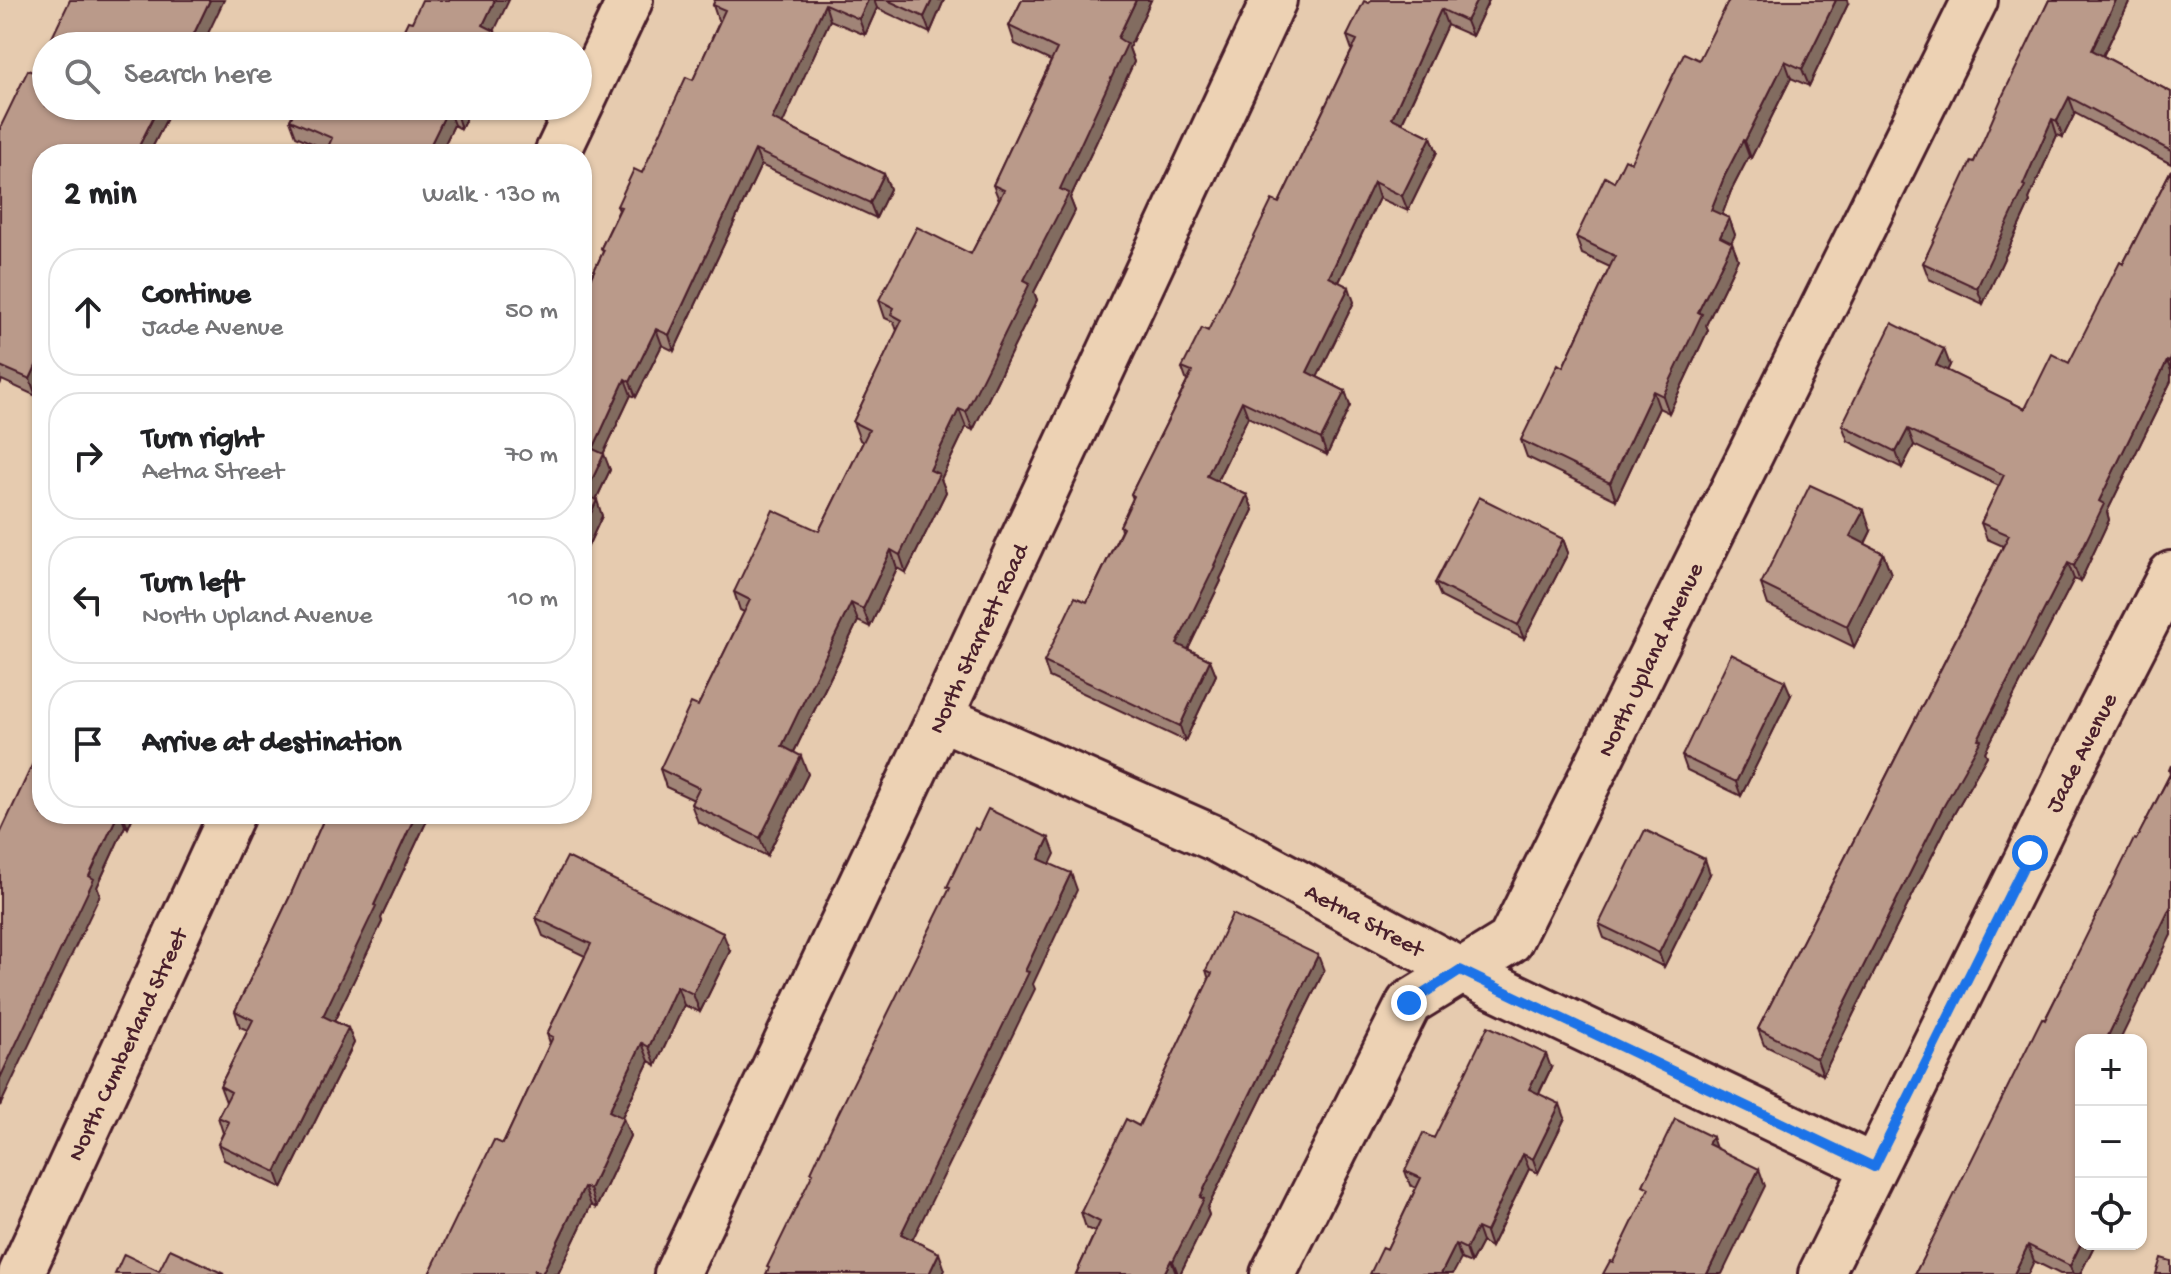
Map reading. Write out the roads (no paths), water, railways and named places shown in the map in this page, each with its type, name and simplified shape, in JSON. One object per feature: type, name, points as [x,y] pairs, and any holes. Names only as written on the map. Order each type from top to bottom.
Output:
[{"type":"street","points":[[592,80],[630,0]]},
{"type":"street","name":"North Starrett Road","points":[[677,1274],[1274,0]]},
{"type":"street","name":"North Upland Avenue","points":[[1273,1274],[1409,1003],[1510,941],[1975,0]]},
{"type":"street","points":[[562,144],[573,120]]},
{"type":"street","name":"Jade Avenue","points":[[1821,1274],[2072,766],[2171,574]]},
{"type":"street","name":"Aetna Street","points":[[940,717],[1214,838],[1460,970],[1874,1167]]},
{"type":"street","name":"North Cumberland Street","points":[[21,1274],[227,824]]}]
